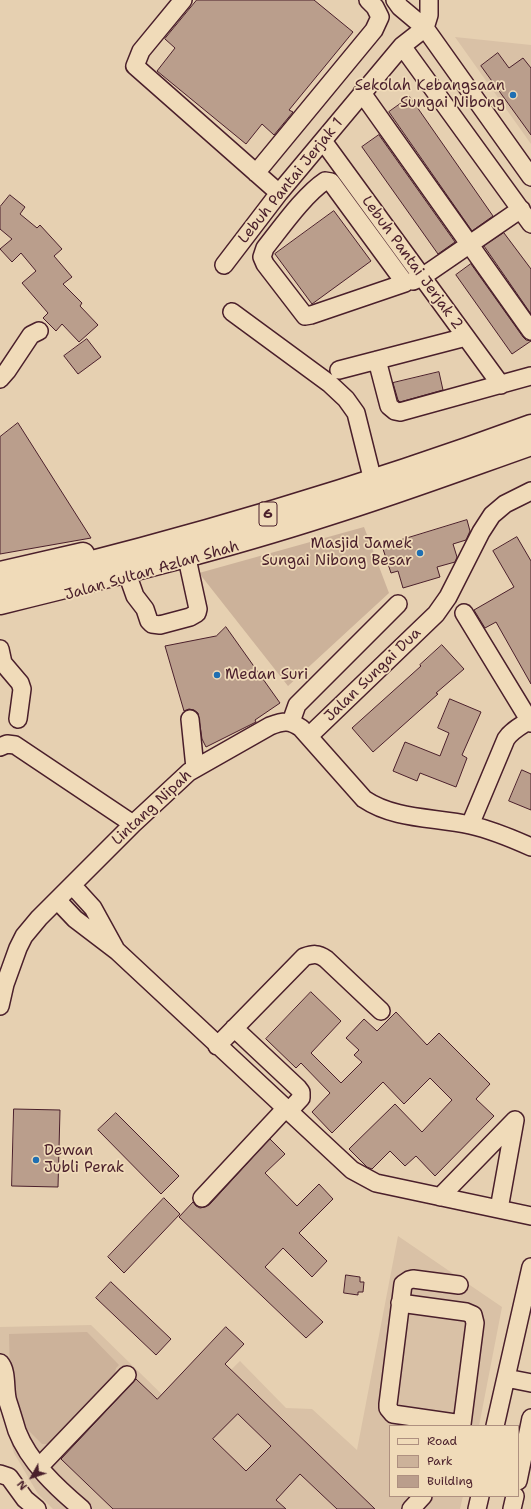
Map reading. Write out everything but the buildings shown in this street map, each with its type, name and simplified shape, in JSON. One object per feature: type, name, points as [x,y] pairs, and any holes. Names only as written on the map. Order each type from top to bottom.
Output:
[{"type":"main road","name":"Jalan Sultan Azlan Shah","points":[[0,573],[198,527],[324,490],[531,417]]},
{"type":"main road","name":"Jalan Sultan Azlan Shah","points":[[0,585],[167,543],[263,516],[446,457],[531,426]]},
{"type":"main road","name":"Jalan Sultan Azlan Shah","points":[[0,603],[155,565],[268,533],[328,514],[531,444]]},
{"type":"main road","name":"Jalan Sultan Azlan Shah","points":[[0,611],[84,592],[188,563],[450,480],[531,451]]},
{"type":"street","points":[[183,0],[141,51],[135,66],[279,193]]},
{"type":"street","points":[[256,173],[374,30],[380,18],[375,7],[368,0]]},
{"type":"street","points":[[395,0],[400,7],[425,28],[531,177]]},
{"type":"street","points":[[425,28],[429,15],[429,0]]},
{"type":"street","name":"Lebuh Pantai Jerjak 1","points":[[224,265],[279,193],[362,93],[402,46],[425,28]]},
{"type":"street","points":[[402,46],[531,224]]},
{"type":"street","points":[[362,93],[531,331]]},
{"type":"street","name":"Lebuh Pantai Jerjak 2","points":[[323,141],[501,385]]},
{"type":"street","points":[[405,283],[331,182],[325,181],[308,196],[265,248],[262,257],[265,264],[305,316],[311,316],[405,283],[422,277],[521,209]]},
{"type":"street","points":[[232,312],[330,384],[346,399],[356,413],[371,473]]},
{"type":"street","points":[[0,379],[31,335],[39,331]]},
{"type":"street","points":[[339,370],[466,336]]},
{"type":"street","points":[[377,360],[389,406],[394,411],[400,412],[531,376]]},
{"type":"street","name":"Jalan Sungai Dua","points":[[309,736],[436,614],[448,597],[481,532],[492,515],[505,504],[531,491]]},
{"type":"street","points":[[129,579],[135,596],[145,609],[149,621],[152,624],[160,625],[190,617],[197,612],[198,609],[188,563]]},
{"type":"street","points":[[398,604],[297,706],[291,722],[302,728],[364,798],[375,806],[398,813],[470,825],[502,834],[531,847]]},
{"type":"street","points":[[464,613],[530,722],[510,733],[506,739],[470,825]]},
{"type":"street","points":[[0,649],[4,663],[20,682],[22,689],[18,719]]},
{"type":"street","points":[[190,719],[195,768]]},
{"type":"street","name":"Lintang Nipah","points":[[0,1006],[9,970],[24,936],[39,918],[133,824],[195,768],[270,726],[291,722]]},
{"type":"street","points":[[0,747],[7,744],[15,745],[133,824]]},
{"type":"street","points":[[72,885],[93,908],[117,952]]},
{"type":"street","points":[[57,900],[75,919],[117,952],[352,1170],[364,1178],[376,1183],[531,1216]]},
{"type":"street","points":[[217,1046],[304,957],[312,954],[320,954],[326,959],[381,1012]]},
{"type":"street","points":[[202,1198],[287,1110],[301,1098],[301,1092],[298,1088],[234,1028]]},
{"type":"street","points":[[440,1197],[515,1120],[499,1210]]},
{"type":"street","points":[[495,1425],[531,1268]]},
{"type":"street","points":[[400,1303],[466,1312],[475,1319],[466,1425],[396,1415],[390,1412],[388,1404],[400,1303],[403,1284],[409,1280],[459,1285]]},
{"type":"street","points":[[0,1363],[3,1368],[7,1398],[18,1432],[25,1445],[40,1467],[82,1509]]},
{"type":"street","points":[[40,1467],[127,1375]]},
{"type":"street","points":[[506,1378],[531,1383]]},
{"type":"street","points":[[519,1476],[531,1418]]},
{"type":"street","points":[[0,1474],[9,1477],[25,1499],[37,1509]]},
{"type":"street","points":[[411,1509],[422,1497]]},
{"type":"street","points":[[477,1509],[480,1497]]},
{"type":"street","points":[[512,1509],[515,1497]]},
{"type":"shaded area","name":"Sekolah Kebangsaan Sungai Nibong","points":[[455,37],[531,45],[531,144]]},
{"type":"shaded area","points":[[398,1236],[502,1307],[479,1425],[389,1425],[389,1497],[463,1497],[460,1509],[53,1509],[38,1494],[14,1453],[3,1413],[0,1409],[0,1327],[91,1325],[184,1416],[240,1361],[286,1408],[312,1409],[357,1450]]},
{"type":"green space","points":[[364,527],[389,593],[288,686],[199,573]]},
{"type":"green space","points":[[87,1332],[119,1365],[116,1368],[113,1385],[57,1444],[42,1444],[22,1424],[10,1384],[9,1334]]},
{"type":"place","name":"Sekolah Kebangsaan Sungai Nibong","points":[[513,95]]},
{"type":"place","name":"Masjid Jamek Sungai Nibong Besar","points":[[420,553]]},
{"type":"place","name":"Medan Suri","points":[[217,675]]},
{"type":"place","name":"Dewan Jubli Perak","points":[[36,1160]]}]
